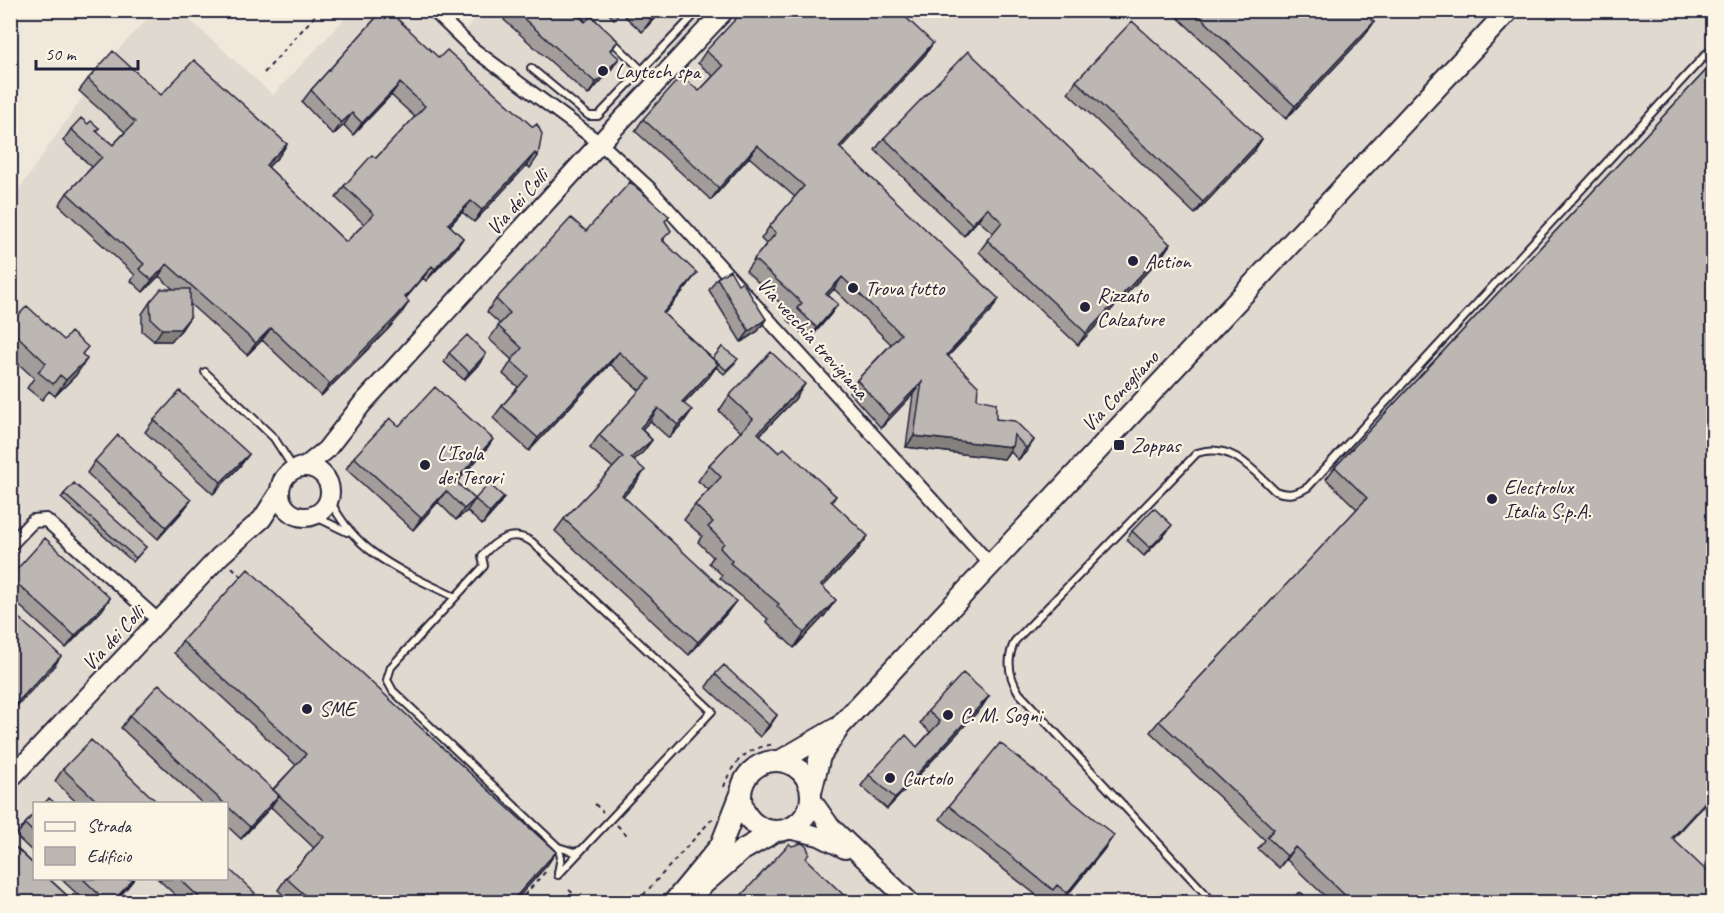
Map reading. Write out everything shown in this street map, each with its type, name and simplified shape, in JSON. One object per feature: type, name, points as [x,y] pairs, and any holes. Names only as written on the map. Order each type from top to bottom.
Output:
[{"type":"main road","name":"Via Conegliano","points":[[811,796],[820,756],[840,726],[1509,10]]},
{"type":"main road","name":"Via Conegliano","points":[[780,761],[840,726]]},
{"type":"main road","points":[[675,903],[721,844],[741,794],[743,783],[758,765],[780,761],[801,771],[811,796],[803,817],[741,851],[682,903]]},
{"type":"main road","points":[[741,794],[747,816],[765,829],[782,830]]},
{"type":"street","name":"Via vecchia trevigiana","points":[[433,10],[474,49],[600,143],[650,189],[697,237],[990,565]]},
{"type":"street","name":"Via dei Colli","points":[[10,780],[220,556],[251,530],[272,506],[277,483],[293,468],[321,455],[600,143],[725,10]]},
{"type":"street","name":"Via dei Colli","points":[[251,530],[274,520],[319,512],[328,489],[333,453],[345,426]]},
{"type":"street","points":[[293,468],[318,471],[328,489]]},
{"type":"street","points":[[277,483],[284,505],[304,515]]},
{"type":"street","points":[[10,545],[33,522],[46,520],[159,621]]},
{"type":"street","points":[[811,796],[830,826],[910,903]]},
{"type":"street","points":[[782,830],[819,836],[858,855]]},
{"type":"lane","points":[[580,10],[596,26]]},
{"type":"lane","points":[[531,68],[589,116],[598,116],[699,10]]},
{"type":"lane","points":[[603,33],[656,84]]},
{"type":"lane","points":[[1213,903],[1019,693],[1010,668],[1011,648],[1015,641],[1197,453],[1217,449],[1227,451],[1238,457],[1275,491],[1282,494],[1291,494],[1308,487],[1707,53],[1713,51]]},
{"type":"lane","points":[[205,372],[274,438],[293,468]]},
{"type":"lane","points":[[328,489],[351,534]]},
{"type":"lane","points":[[304,515],[351,534],[373,554],[455,597]]},
{"type":"lane","points":[[558,847],[561,857],[558,875],[711,711],[525,538],[503,537],[491,545],[482,556],[484,566],[391,667],[387,680],[389,685],[558,847],[574,852],[581,850]]},
{"type":"lane","points":[[1295,903],[1300,897],[1306,903]]},
{"type":"path","points":[[264,74],[320,10]]},
{"type":"path","points":[[277,483],[293,468]]},
{"type":"path","points":[[226,562],[244,578]]},
{"type":"path","points":[[595,804],[606,814]]},
{"type":"path","points":[[616,825],[628,836]]},
{"type":"path","points":[[518,903],[552,864]]},
{"type":"path","points":[[525,883],[531,888]]},
{"type":"path","points":[[569,890],[574,894]]},
{"type":"shaded area","points":[[483,10],[1713,11],[1713,902],[11,902],[11,201],[109,59],[155,11],[180,11],[273,95],[352,11],[426,11],[452,32],[466,29]]},
{"type":"building","points":[[383,10],[388,10],[439,58],[447,50],[533,127],[537,124],[542,134],[538,156],[535,153],[482,210],[471,201],[448,224],[463,238],[435,269],[432,266],[405,297],[409,302],[397,316],[330,384],[271,328],[256,343],[167,264],[152,280],[139,269],[144,264],[67,193],[102,157],[71,129],[81,118],[88,124],[91,121],[99,128],[96,131],[113,145],[135,122],[88,79],[113,51],[161,95],[194,60],[287,144],[266,165],[346,242],[374,214],[344,186],[372,155],[376,158],[425,106],[400,83],[362,123],[352,113],[341,123],[311,90]]},
{"type":"building","points":[[514,10],[573,10],[585,22],[591,16],[618,41],[610,50],[619,58],[596,83]]},
{"type":"building","points":[[640,10],[659,10],[651,20]]},
{"type":"building","points":[[744,10],[898,10],[933,43],[839,147],[999,299],[947,355],[978,386],[977,399],[996,403],[996,419],[1015,421],[1034,440],[1026,448],[1014,435],[1012,447],[914,436],[922,382],[889,416],[857,380],[901,334],[842,277],[826,294],[838,304],[817,328],[797,308],[802,303],[754,259],[776,233],[769,227],[804,186],[757,145],[719,188],[643,119],[681,76],[699,91],[723,66],[706,51]]},
{"type":"building","points":[[1193,10],[1361,10],[1374,22],[1295,106]]},
{"type":"building","points":[[1132,21],[1262,139],[1203,202],[1076,81]]},
{"type":"building","points":[[968,51],[1170,244],[1086,333],[987,240],[1002,222],[987,208],[972,224],[884,138]]},
{"type":"building","name":"Electrolux Italia S.p.A.","points":[[1713,63],[1713,793],[1672,838],[1713,877],[1713,903],[1353,903],[1295,847],[1287,856],[1267,837],[1274,829],[1159,721],[1367,498],[1335,467]]},
{"type":"building","points":[[630,182],[669,216],[665,221],[671,231],[662,240],[697,273],[663,313],[718,364],[682,402],[692,410],[678,425],[658,408],[640,428],[652,440],[631,458],[645,470],[622,495],[736,601],[698,642],[564,519],[623,457],[599,435],[650,379],[619,352],[538,438],[502,406],[528,376],[511,361],[522,348],[498,326],[510,313],[496,299],[571,218],[586,231]]},
{"type":"building","points":[[730,270],[738,284],[741,282],[745,286],[766,319],[749,331],[717,278]]},
{"type":"building","points":[[161,289],[190,289],[190,317],[180,329],[162,329],[151,319],[150,302]]},
{"type":"building","points":[[27,306],[64,340],[71,332],[88,347],[82,354],[87,359],[66,380],[60,375],[53,384],[38,372],[46,363],[10,329],[10,324]]},
{"type":"building","points":[[467,335],[486,354],[469,372],[449,353]]},
{"type":"building","points":[[722,347],[738,359],[726,370],[713,358]]},
{"type":"building","points":[[771,352],[805,384],[758,433],[779,453],[784,448],[836,496],[831,501],[868,536],[821,585],[836,600],[804,633],[777,606],[779,604],[730,563],[732,561],[720,548],[724,543],[708,527],[713,522],[695,505],[721,477],[709,465],[753,419],[729,396]]},
{"type":"building","points":[[435,387],[493,439],[455,481],[475,499],[464,509],[446,491],[421,518],[354,457],[390,418],[399,426]]},
{"type":"building","points":[[180,391],[249,454],[221,482],[154,420]]},
{"type":"building","points":[[118,435],[191,500],[166,527],[95,461]]},
{"type":"building","points":[[74,483],[146,547],[136,558],[64,494]]},
{"type":"building","points":[[489,484],[504,497],[490,513],[475,499]]},
{"type":"building","points":[[1154,508],[1172,525],[1150,548],[1132,531]]},
{"type":"building","points":[[45,538],[110,598],[75,636],[10,577]]},
{"type":"building","name":"SME","points":[[248,569],[556,852],[510,903],[298,903],[305,895],[286,878],[324,837],[273,790],[306,754],[182,641]]},
{"type":"building","points":[[10,610],[61,656],[10,710]]},
{"type":"building","points":[[724,665],[777,715],[769,725],[715,674]]},
{"type":"building","points":[[963,673],[989,696],[895,798],[869,775],[906,735],[917,747],[940,722],[928,711]]},
{"type":"building","points":[[159,684],[279,795],[250,827],[228,807],[228,802],[223,802],[130,716]]},
{"type":"building","points":[[91,740],[157,802],[98,802],[63,769]]},
{"type":"building","points":[[1000,743],[1114,835],[1067,893],[1057,885],[1053,890],[949,806]]},
{"type":"building","points":[[33,814],[33,832],[25,824]]},
{"type":"building","points":[[10,842],[33,864],[33,880],[50,880],[75,903],[24,903],[10,890]]},
{"type":"building","points":[[802,843],[807,847],[809,853],[806,859],[852,903],[734,903],[789,844],[792,846]]},
{"type":"building","points":[[228,868],[255,893],[246,903],[205,903],[181,880],[228,880]]},
{"type":"building","points":[[84,880],[133,880],[111,903],[108,903]]},
{"type":"building","points":[[1159,894],[1168,903],[1151,903]]},
{"type":"place","name":"Laytech spa","points":[[603,71]]},
{"type":"place","name":"Action","points":[[1133,261]]},
{"type":"place","name":"Trova tutto","points":[[853,288]]},
{"type":"place","name":"Rizzato Calzature","points":[[1085,307]]},
{"type":"place","name":"Zoppas","points":[[1119,445]]},
{"type":"place","name":"L'Isola dei Tesori","points":[[425,465]]},
{"type":"place","name":"Electrolux Italia S.p.A.","points":[[1492,499]]},
{"type":"place","name":"SME","points":[[307,709]]},
{"type":"place","name":"C. M. Sogni","points":[[948,715]]},
{"type":"place","name":"Curtolo","points":[[890,778]]}]
